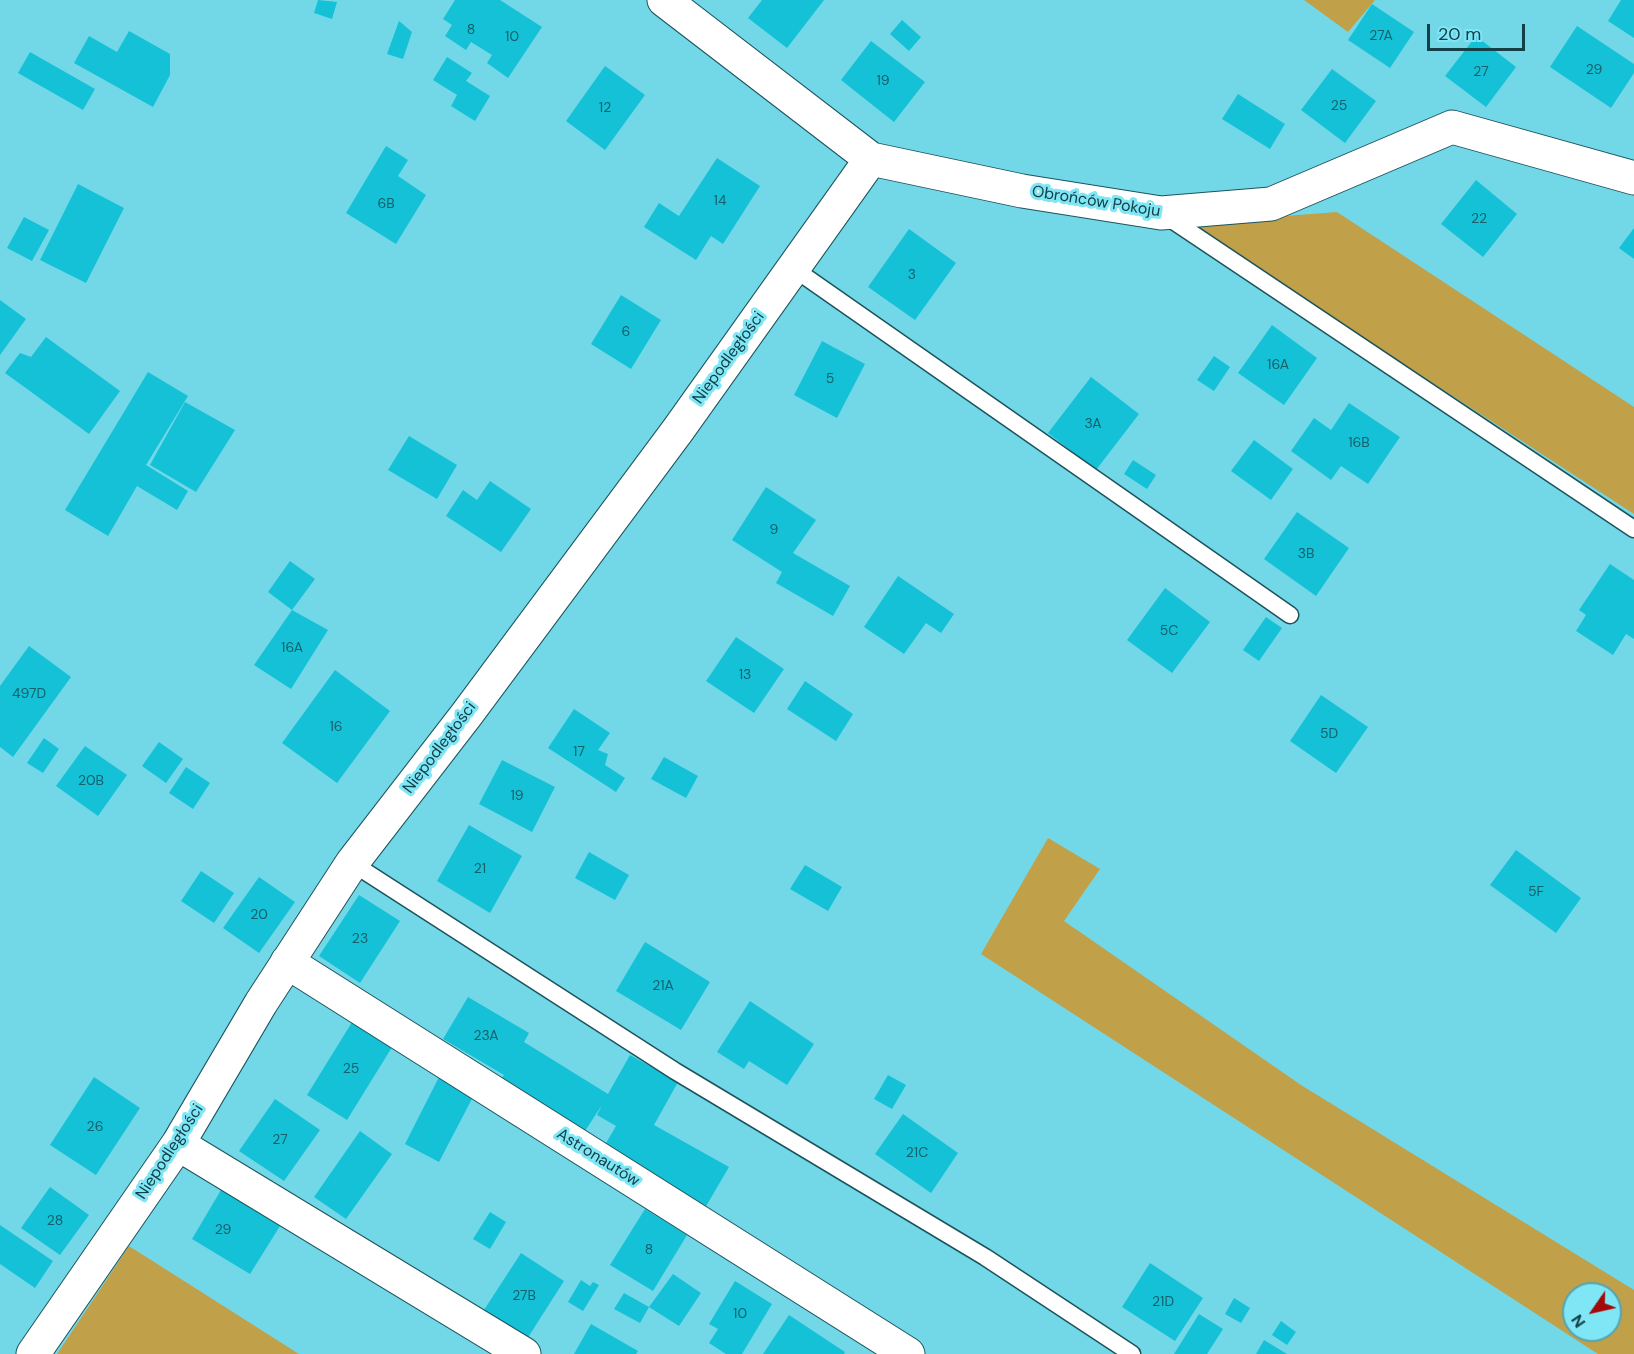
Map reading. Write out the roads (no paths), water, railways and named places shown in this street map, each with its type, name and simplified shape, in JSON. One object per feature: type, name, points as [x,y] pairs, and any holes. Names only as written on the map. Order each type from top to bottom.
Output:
[{"type":"street","name":"Obrońców Pokoju","points":[[664,0],[871,159],[1022,191],[1161,213],[1271,204],[1452,127],[1634,178]]},
{"type":"street","name":"Niepodległości","points":[[33,1354],[178,1144],[261,1003],[352,863],[481,695],[678,430],[871,159]]},
{"type":"street","name":"Astronautów","points":[[287,962],[908,1354]]},
{"type":"street","points":[[178,1144],[524,1354]]},
{"type":"lane","points":[[1161,213],[1634,529]]},
{"type":"lane","points":[[793,268],[1290,615]]},
{"type":"lane","points":[[352,863],[675,1071],[975,1251],[1132,1354]]}]
